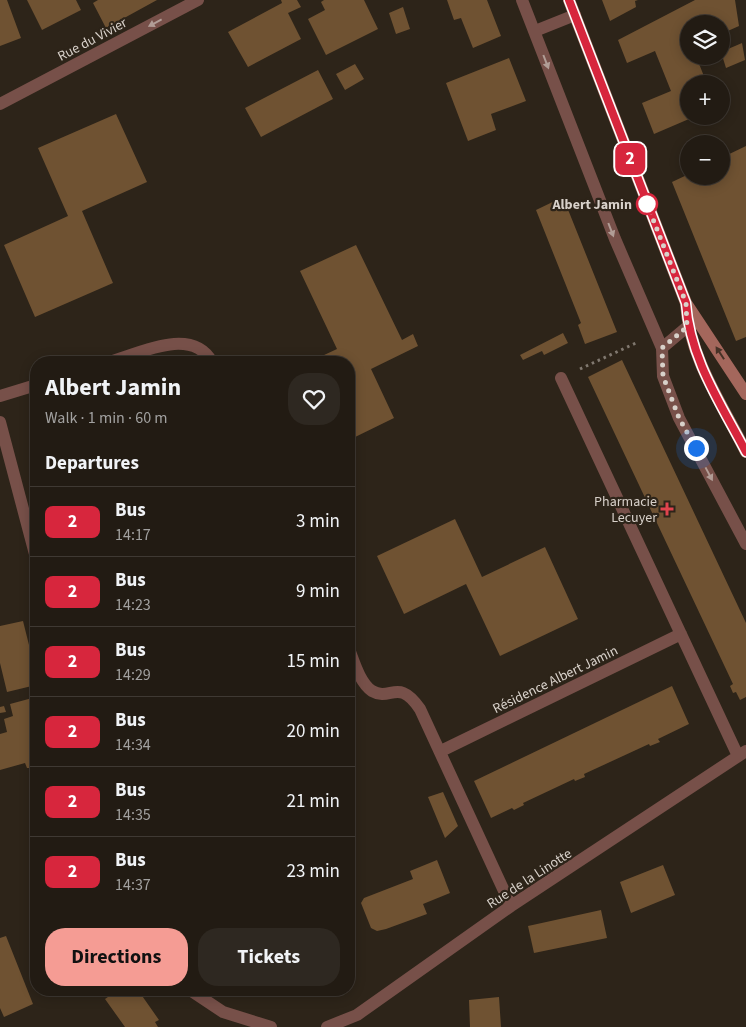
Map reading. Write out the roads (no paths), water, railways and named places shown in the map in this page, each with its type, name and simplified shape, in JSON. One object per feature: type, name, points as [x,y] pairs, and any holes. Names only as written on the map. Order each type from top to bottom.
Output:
[{"type":"main road","points":[[569,0],[686,303],[746,394]]},
{"type":"main road","points":[[686,303],[687,327],[710,388],[743,437],[746,452]]},
{"type":"street","name":"Rue du Vivier","points":[[0,104],[198,0]]},
{"type":"street","points":[[522,0],[615,239],[662,348],[663,376],[679,418],[746,544]]},
{"type":"street","points":[[534,31],[575,15]]},
{"type":"street","points":[[662,348],[687,327]]},
{"type":"street","points":[[131,356],[172,344],[189,344],[203,349],[208,356]]},
{"type":"street","points":[[561,378],[681,634],[742,753]]},
{"type":"street","points":[[0,396],[30,387]]},
{"type":"street","points":[[0,422],[30,535]]},
{"type":"street","name":"Résidence Albert Jamin","points":[[441,751],[681,634]]},
{"type":"street","points":[[355,663],[362,679],[372,690],[381,694],[398,691],[411,696],[441,751],[511,906]]},
{"type":"street","name":"Rue de la Linotte","points":[[327,1027],[358,1021],[511,906],[742,753]]},
{"type":"street","points":[[199,996],[223,1012],[271,1027]]},
{"type":"place","name":"Albert Jamin","points":[[647,204]]},
{"type":"place","name":"Pharmacie Lecuyer","points":[[667,509]]}]
